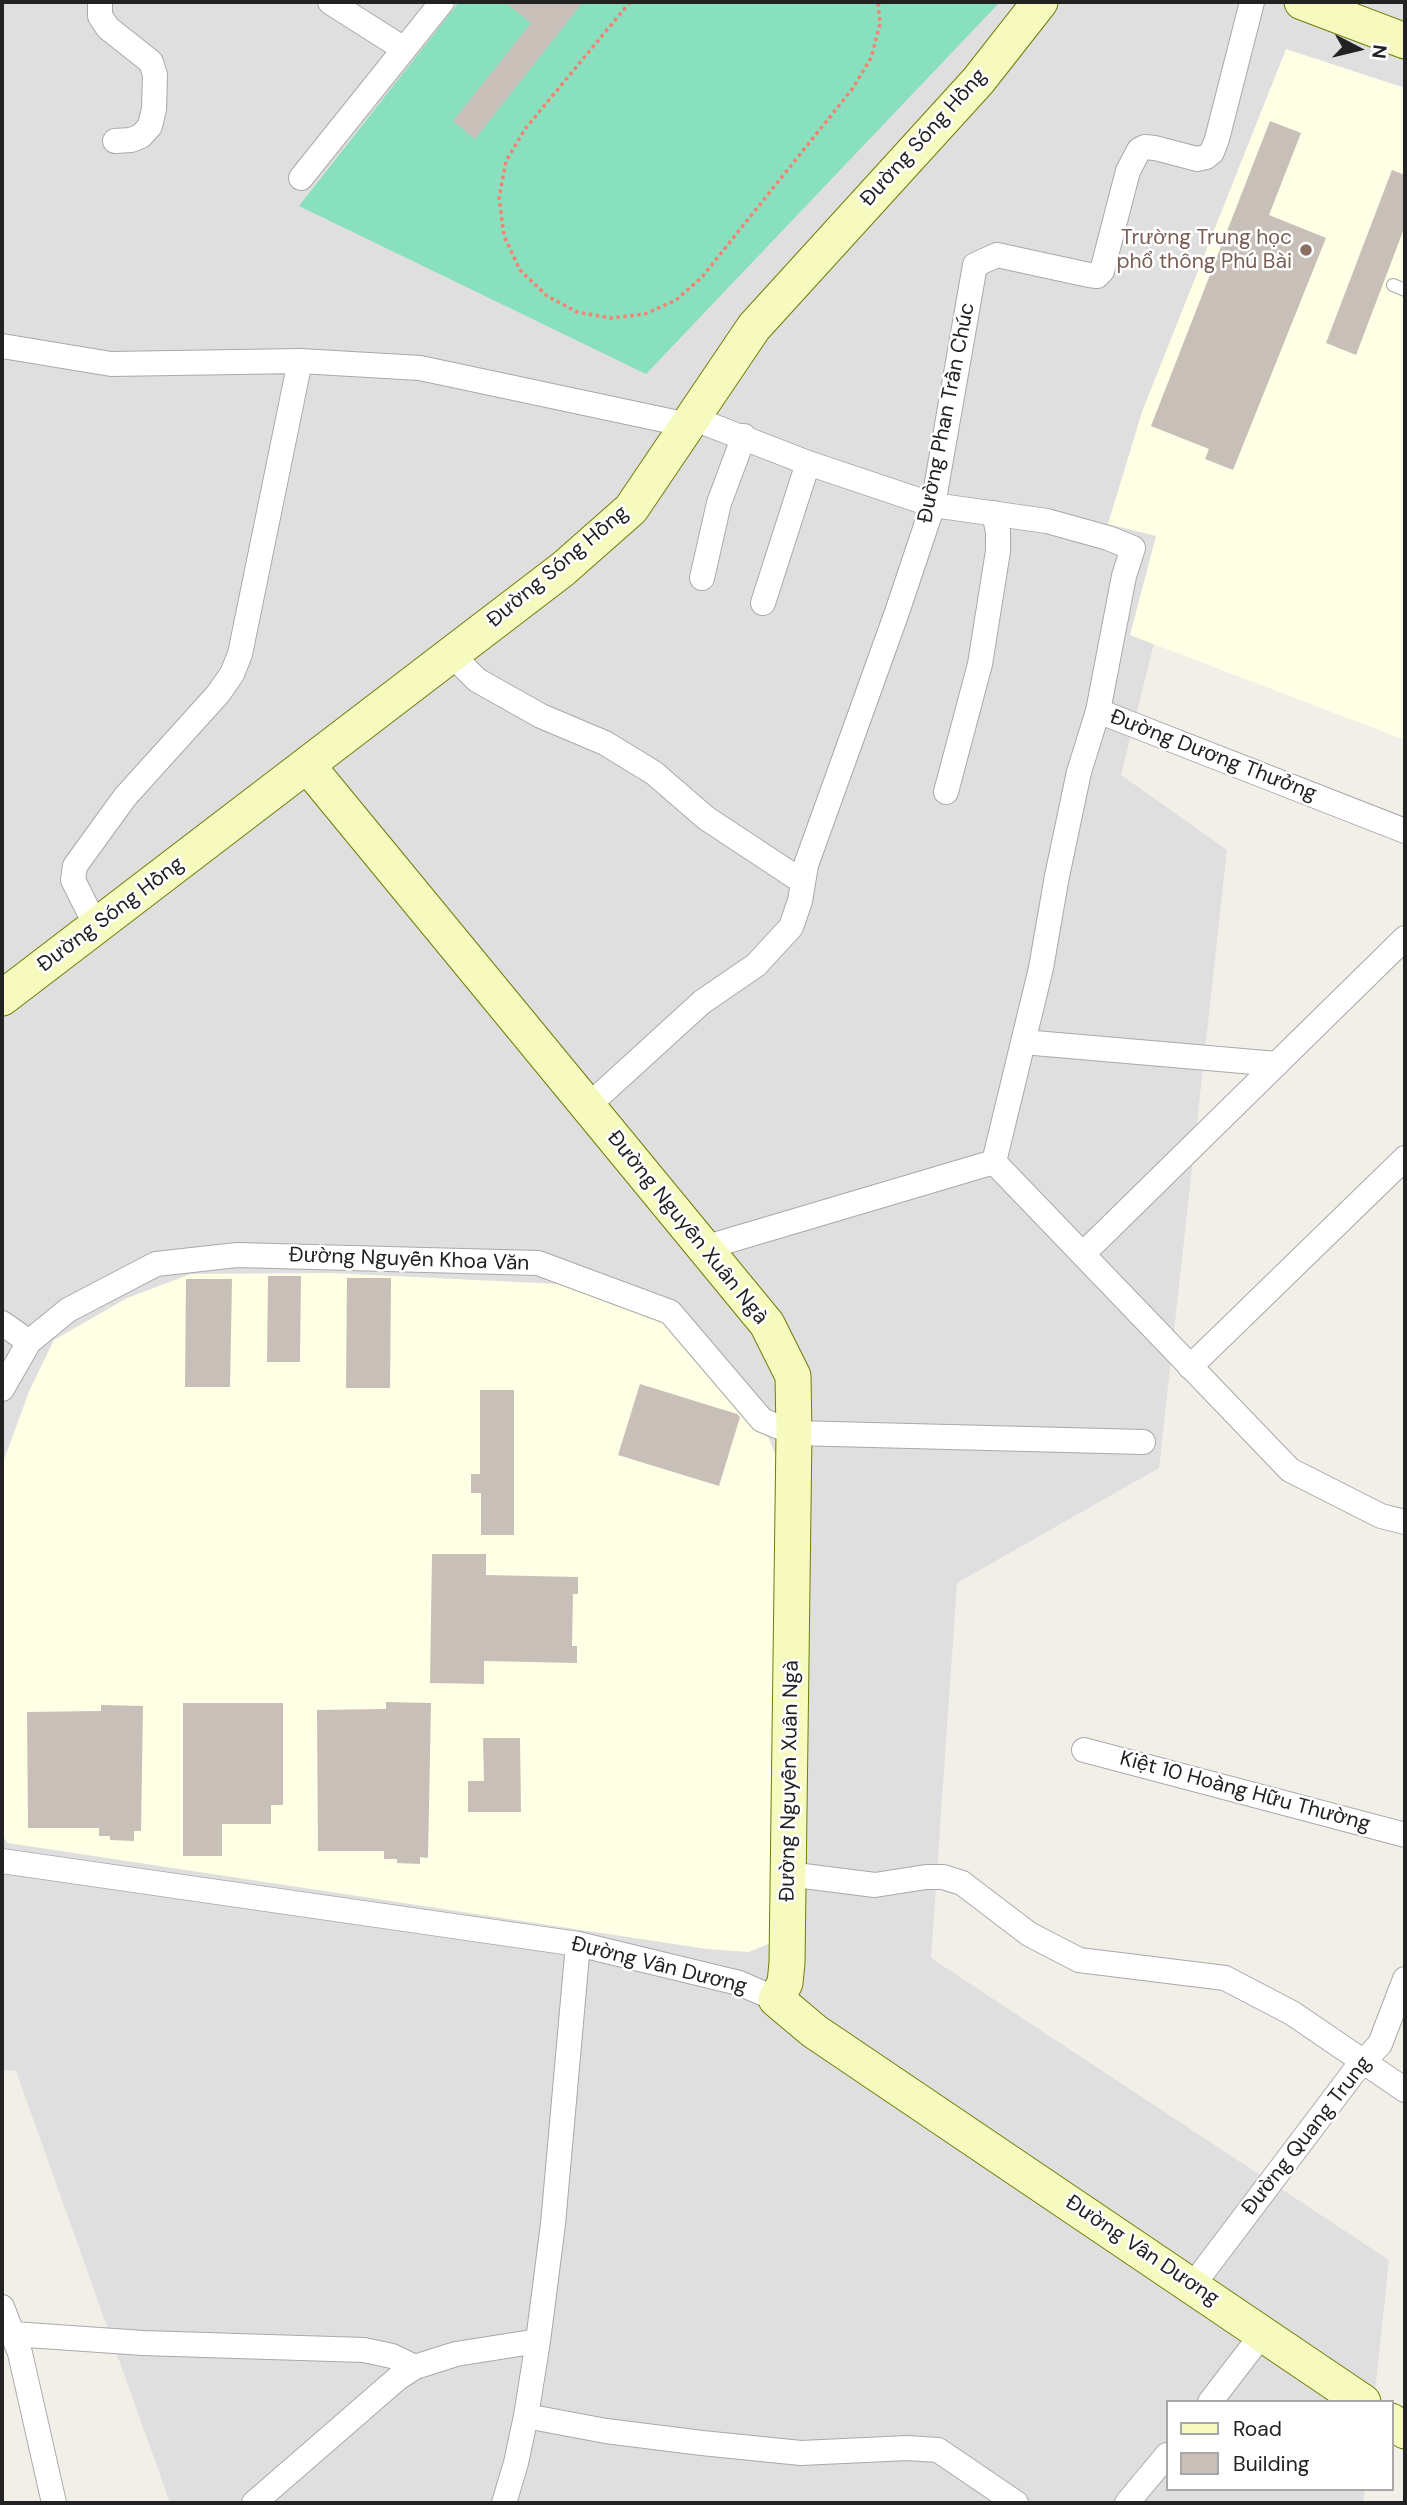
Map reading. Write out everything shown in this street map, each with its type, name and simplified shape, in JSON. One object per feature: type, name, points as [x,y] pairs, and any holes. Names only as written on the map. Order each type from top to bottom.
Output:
[{"type":"street","points":[[100,2],[100,16],[108,29],[151,62],[155,75],[154,109],[150,126],[141,136],[115,141]]},
{"type":"street","points":[[330,2],[404,49]]},
{"type":"street","points":[[301,178],[442,2]]},
{"type":"street","name":"Đường Sóng Hồng","points":[[4,993],[96,926],[563,569],[631,509],[754,327],[978,81],[1040,2]]},
{"type":"street","name":"Đường Phan Trần Chúc","points":[[588,1106],[702,1002],[757,965],[791,927],[800,901],[806,865],[933,505],[975,265],[997,255],[1089,275],[1097,275],[1102,271],[1128,171],[1139,150],[1145,147],[1155,148],[1197,159],[1212,152],[1252,2]]},
{"type":"street","points":[[1321,5],[1405,41]]},
{"type":"street","name":"Đường Dương Thưởng","points":[[2,346],[111,364],[300,361],[420,368],[690,421],[744,436],[808,463],[933,505],[1047,520],[1108,538],[1133,548],[1124,576],[1098,710],[1405,831]]},
{"type":"street","points":[[96,926],[73,880],[75,866],[125,797],[218,694],[232,674],[240,654],[300,361]]},
{"type":"street","points":[[702,578],[719,503],[744,436]]},
{"type":"street","points":[[763,603],[808,463]]},
{"type":"street","points":[[946,792],[980,664],[998,551],[994,513]]},
{"type":"street","points":[[451,654],[477,680],[541,716],[605,743],[654,773],[706,818],[803,882]]},
{"type":"street","points":[[994,1162],[1041,968],[1079,772],[1098,710]]},
{"type":"street","name":"Đường Nguyễn Xuân Ngà","points":[[307,765],[767,1324],[793,1376],[787,1963],[785,1983],[776,1999]]},
{"type":"street","points":[[1083,1254],[1405,939]]},
{"type":"street","points":[[1023,1042],[1277,1065]]},
{"type":"street","points":[[1190,1367],[1405,1158]]},
{"type":"street","points":[[704,1248],[994,1162]]},
{"type":"street","points":[[994,1162],[1290,1470],[1381,1516],[1405,1522]]},
{"type":"street","name":"Đường Nguyễn Khoa Văn","points":[[2,1389],[29,1342],[68,1310],[156,1264],[237,1255],[538,1263],[670,1312],[762,1420],[794,1433]]},
{"type":"street","points":[[2,1323],[29,1342]]},
{"type":"street","points":[[794,1433],[1143,1443]]},
{"type":"street","name":"Kiệt 10 Hoàng Hữu Thường","points":[[1084,1750],[1405,1835]]},
{"type":"street","name":"Đường Vân Dương","points":[[2,1861],[578,1944],[739,1983],[776,1999],[814,2031],[1360,2400]]},
{"type":"street","points":[[788,1874],[875,1885],[926,1877],[943,1877],[962,1883],[1028,1934],[1079,1960],[1225,1978],[1292,2013],[1405,2090]]},
{"type":"street","points":[[504,2503],[526,2417],[538,2341],[553,2224],[578,1944]]},
{"type":"street","name":"Đường Quang Trung","points":[[1193,2285],[1380,2044],[1405,1979]]},
{"type":"street","points":[[2,2307],[20,2353],[54,2503]]},
{"type":"street","points":[[1212,2400],[1263,2333]]},
{"type":"street","points":[[13,2334],[142,2343],[364,2350],[392,2356],[415,2367]]},
{"type":"street","points":[[254,2503],[377,2396],[415,2367],[456,2354],[538,2341]]},
{"type":"street","points":[[526,2417],[702,2444],[801,2453],[906,2448],[938,2450],[1016,2503]]},
{"type":"street","points":[[1127,2503],[1166,2456]]},
{"type":"path","points":[[630,2],[525,129],[506,161],[499,198],[504,236],[520,270],[547,296],[577,312],[611,318],[645,314],[676,300],[702,278],[853,88],[871,58],[880,24],[878,2]]},
{"type":"shaded area","points":[[2,2],[1405,2],[1405,458],[1226,356],[1121,775],[1227,850],[1159,1468],[957,1583],[931,1958],[1389,2260],[1374,2400],[1166,2400],[1166,2491],[1365,2491],[1363,2503],[170,2503],[16,2071],[2,2070]]},
{"type":"shaded area","name":"Trường Trung học phổ thông Phú Bài","points":[[1286,49],[1405,88],[1405,740],[1130,635],[1156,536],[1108,524],[1142,412]]},
{"type":"shaded area","points":[[332,1273],[578,1285],[663,1318],[768,1437],[777,1457],[773,1942],[749,1952],[707,1949],[8,1843],[2,1836],[2,1465],[30,1389],[54,1340],[127,1298],[191,1274]]},
{"type":"green space","points":[[459,2],[1000,2],[646,374],[299,206]]},
{"type":"building","points":[[505,2],[583,2],[475,139],[453,121],[531,23]]},
{"type":"building","points":[[1270,121],[1301,133],[1269,215],[1326,238],[1233,470],[1205,459],[1209,449],[1151,426]]},
{"type":"building","points":[[1392,170],[1405,175],[1405,226],[1356,355],[1326,343]]},
{"type":"building","points":[[268,1276],[301,1276],[300,1362],[267,1362]]},
{"type":"building","points":[[347,1278],[391,1278],[390,1388],[346,1388]]},
{"type":"building","points":[[186,1279],[232,1279],[230,1387],[185,1387]]},
{"type":"building","points":[[640,1384],[740,1417],[719,1486],[618,1455]]},
{"type":"building","points":[[480,1390],[514,1390],[514,1535],[481,1535],[481,1493],[471,1493],[471,1474],[480,1474]]},
{"type":"building","points":[[432,1554],[486,1554],[486,1575],[578,1577],[578,1594],[573,1594],[572,1646],[577,1646],[577,1663],[484,1661],[484,1684],[430,1683]]},
{"type":"building","points":[[386,1702],[431,1703],[428,1858],[420,1857],[420,1864],[397,1863],[397,1859],[384,1859],[384,1851],[318,1851],[317,1710],[386,1709]]},
{"type":"building","points":[[183,1703],[283,1703],[283,1805],[271,1805],[271,1824],[222,1824],[222,1856],[183,1856]]},
{"type":"building","points":[[101,1705],[143,1706],[141,1831],[134,1831],[134,1841],[110,1840],[110,1836],[99,1836],[99,1828],[28,1828],[27,1712],[101,1711]]},
{"type":"building","points":[[483,1738],[520,1738],[521,1812],[468,1812],[468,1781],[484,1781]]},
{"type":"place","name":"Trường Trung học phổ thông Phú Bài","points":[[1306,250]]}]
